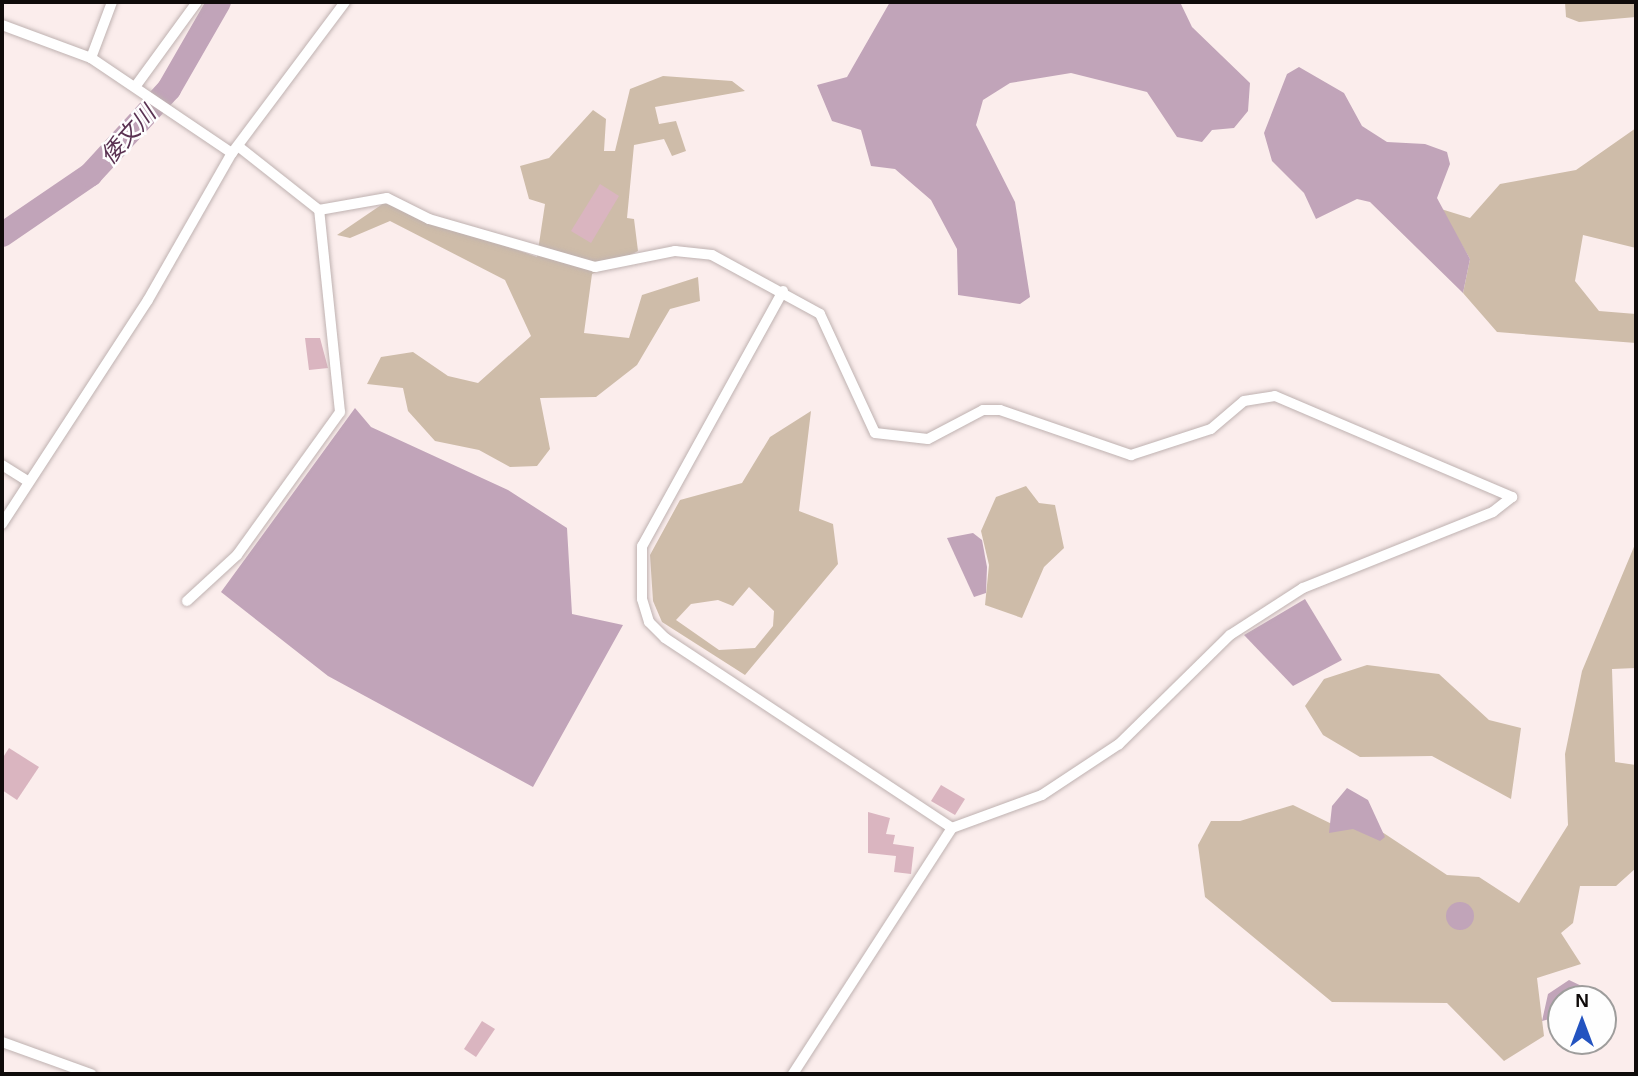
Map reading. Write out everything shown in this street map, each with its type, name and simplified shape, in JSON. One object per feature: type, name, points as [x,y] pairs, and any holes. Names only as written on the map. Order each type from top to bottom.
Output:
[{"type":"street","points":[[91,58],[112,2]]},
{"type":"street","points":[[138,89],[197,2]]},
{"type":"street","points":[[2,524],[148,300],[235,150],[345,2]]},
{"type":"street","points":[[2,25],[91,58],[179,117],[235,150],[319,210],[387,198],[429,219],[595,267],[699,251],[783,291],[820,314],[875,433],[929,439],[983,410],[1000,410],[1131,455],[1211,429],[1244,401],[1275,396],[1512,497],[1493,512],[1303,588],[1230,635],[1119,744],[1042,795],[952,828],[793,1074]]},
{"type":"street","points":[[187,601],[237,555],[340,412],[319,210]]},
{"type":"street","points":[[783,291],[642,546],[642,599],[649,622],[665,638],[952,828]]},
{"type":"street","points":[[2,465],[28,481]]},
{"type":"street","points":[[2,1042],[92,1074]]},
{"type":"shaded area","points":[[890,2],[1180,2],[1192,27],[1250,83],[1248,111],[1234,128],[1212,130],[1202,142],[1177,137],[1147,92],[1071,73],[1010,83],[983,100],[976,125],[1015,202],[1030,297],[1020,304],[958,295],[957,249],[931,200],[895,169],[871,166],[861,130],[832,121],[817,85],[847,77]]},
{"type":"shaded area","points":[[1565,2],[1636,2],[1636,17],[1579,22],[1566,17]]},
{"type":"shaded area","points":[[1299,67],[1344,93],[1362,126],[1387,142],[1425,144],[1447,152],[1450,164],[1437,198],[1470,259],[1463,293],[1370,202],[1357,199],[1316,219],[1304,193],[1272,161],[1264,133],[1287,74]]},
{"type":"shaded area","points":[[663,76],[732,81],[745,91],[655,107],[659,124],[676,121],[686,151],[672,156],[664,139],[634,145],[627,218],[634,219],[638,251],[592,274],[584,333],[629,338],[642,295],[698,277],[700,301],[670,309],[637,365],[596,397],[540,398],[550,449],[537,466],[510,467],[479,450],[435,441],[408,411],[403,388],[367,384],[381,357],[413,352],[448,376],[478,383],[531,336],[505,280],[390,221],[350,238],[337,235],[384,203],[537,257],[545,204],[529,199],[520,166],[549,158],[593,110],[606,119],[604,151],[615,151],[630,89]]},
{"type":"shaded area","points":[[1636,128],[1636,248],[1583,235],[1575,281],[1599,311],[1636,314],[1636,343],[1497,332],[1463,293],[1470,259],[1441,209],[1470,218],[1500,184],[1576,170]]},
{"type":"shaded area","points":[[355,408],[371,427],[508,490],[567,528],[572,614],[623,625],[533,787],[328,676],[221,592]]},
{"type":"shaded area","points":[[811,411],[799,511],[833,524],[838,564],[745,675],[662,622],[653,601],[650,555],[680,500],[742,483],[770,437]],"holes":[[[749,587],[774,611],[773,626],[755,648],[719,650],[676,620],[691,604],[718,600],[733,606]]]},
{"type":"shaded area","points":[[1026,486],[1039,503],[1055,505],[1064,548],[1044,567],[1022,618],[985,605],[989,565],[981,531],[996,497]]},
{"type":"shaded area","points":[[973,533],[982,540],[987,567],[986,593],[974,597],[947,538]]},
{"type":"shaded area","points":[[1636,542],[1636,668],[1612,669],[1615,762],[1636,765],[1636,868],[1616,886],[1580,886],[1573,923],[1561,933],[1581,964],[1537,978],[1544,1036],[1504,1061],[1447,1003],[1332,1002],[1205,897],[1198,845],[1211,821],[1240,821],[1293,805],[1338,827],[1373,826],[1447,875],[1479,877],[1519,903],[1568,825],[1565,754],[1582,671]]},
{"type":"shaded area","points":[[1305,599],[1342,660],[1293,686],[1244,635]]},
{"type":"shaded area","points":[[1367,665],[1439,674],[1489,720],[1521,728],[1511,799],[1432,756],[1360,757],[1323,735],[1305,706],[1324,679]]},
{"type":"shaded area","points":[[1347,788],[1368,800],[1385,837],[1380,841],[1353,829],[1329,833],[1332,806]]},
{"type":"shaded area","points":[[1460,902],[1470,906],[1474,916],[1470,926],[1460,930],[1450,926],[1446,916],[1450,906]]},
{"type":"shaded area","points":[[1569,980],[1580,985],[1562,985]]},
{"type":"shaded area","points":[[1547,998],[1547,1020],[1542,1021]]},
{"type":"building","points":[[600,184],[619,196],[591,243],[571,231]]},
{"type":"building","points":[[305,338],[320,338],[328,368],[309,370]]},
{"type":"building","points":[[9,748],[39,767],[17,800],[2,790],[2,759]]},
{"type":"building","points":[[941,785],[965,799],[955,815],[931,801]]},
{"type":"building","points":[[868,812],[890,818],[886,834],[895,835],[893,844],[914,847],[911,874],[894,872],[896,856],[868,853]]},
{"type":"building","points":[[482,1021],[495,1029],[476,1057],[464,1049]]},
{"type":"waterway","name":"倭文川","points":[[2,235],[90,175],[169,89],[219,2]]}]
